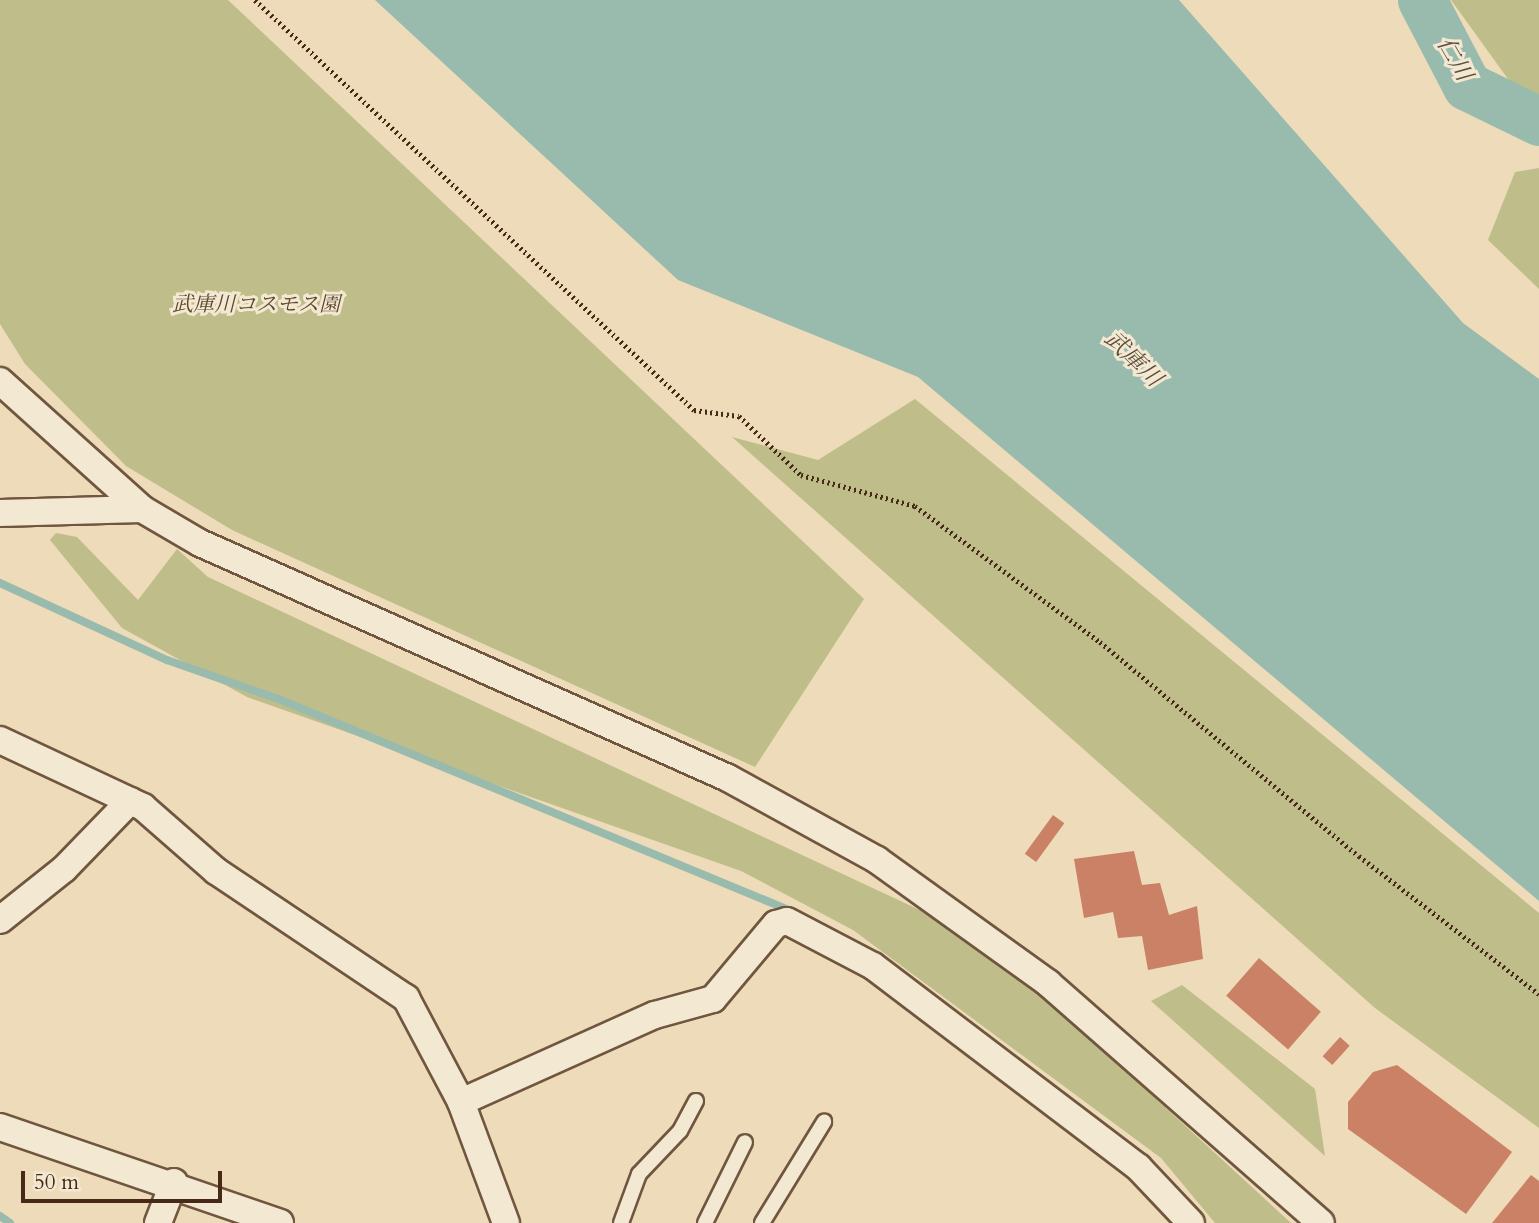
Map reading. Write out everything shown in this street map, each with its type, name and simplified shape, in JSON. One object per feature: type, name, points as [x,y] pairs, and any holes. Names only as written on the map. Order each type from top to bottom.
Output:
[{"type":"street","points":[[0,381],[142,509],[200,543],[728,778],[877,859],[1048,983],[1321,1223]]},
{"type":"street","points":[[0,513],[142,509]]},
{"type":"street","points":[[0,740],[130,801],[216,871],[406,999],[461,1101],[506,1223]]},
{"type":"street","points":[[0,920],[64,869],[130,801]]},
{"type":"street","points":[[461,1101],[656,1015],[713,999],[776,924],[787,920],[895,983],[1138,1167],[1191,1223]]},
{"type":"street","points":[[0,1127],[168,1199],[275,1222]]},
{"type":"lane","points":[[621,1223],[639,1174],[680,1131],[695,1101]]},
{"type":"lane","points":[[762,1223],[824,1122]]},
{"type":"lane","points":[[705,1223],[744,1142]]},
{"type":"path","points":[[255,0],[694,410],[739,416],[801,475],[915,506],[1100,642],[1359,856],[1539,994]]},
{"type":"green space","name":"武庫川コスモス園","points":[[0,0],[228,0],[864,599],[755,767],[232,530],[126,466],[25,364],[0,324]]},
{"type":"green space","points":[[1451,0],[1539,0],[1539,104],[1508,79]]},
{"type":"green space","points":[[1539,168],[1539,289],[1488,240],[1515,172]]},
{"type":"green space","points":[[915,399],[1539,913],[1539,1128],[1375,1008],[732,437],[818,460]]},
{"type":"green space","points":[[56,533],[77,537],[138,600],[177,549],[208,577],[939,919],[1032,985],[1291,1223],[1215,1223],[1161,1158],[853,930],[741,871],[247,697],[122,628],[50,540]]},
{"type":"green space","points":[[1182,985],[1315,1089],[1325,1156],[1151,1001]]},
{"type":"water","name":"武庫川","points":[[375,0],[1179,0],[1463,323],[1539,379],[1539,901],[918,377],[678,280]]},
{"type":"building","points":[[1053,815],[1064,823],[1036,862],[1025,854]]},
{"type":"building","points":[[1134,851],[1142,885],[1160,883],[1169,915],[1197,906],[1203,959],[1148,970],[1142,936],[1118,938],[1113,912],[1084,918],[1074,859]]},
{"type":"building","points":[[1259,958],[1321,1012],[1288,1050],[1226,996]]},
{"type":"building","points":[[1340,1037],[1350,1046],[1332,1065],[1323,1056]]},
{"type":"building","points":[[1397,1065],[1512,1152],[1466,1214],[1348,1129],[1348,1102],[1373,1072]]},
{"type":"building","points":[[1531,1175],[1539,1181],[1539,1223],[1492,1223]]},
{"type":"waterway","name":"仁川","points":[[1422,0],[1467,86],[1539,121]]},
{"type":"waterway","points":[[0,583],[167,660],[281,700],[796,913]]},
{"type":"waterway","points":[[0,1216],[10,1223]]}]
